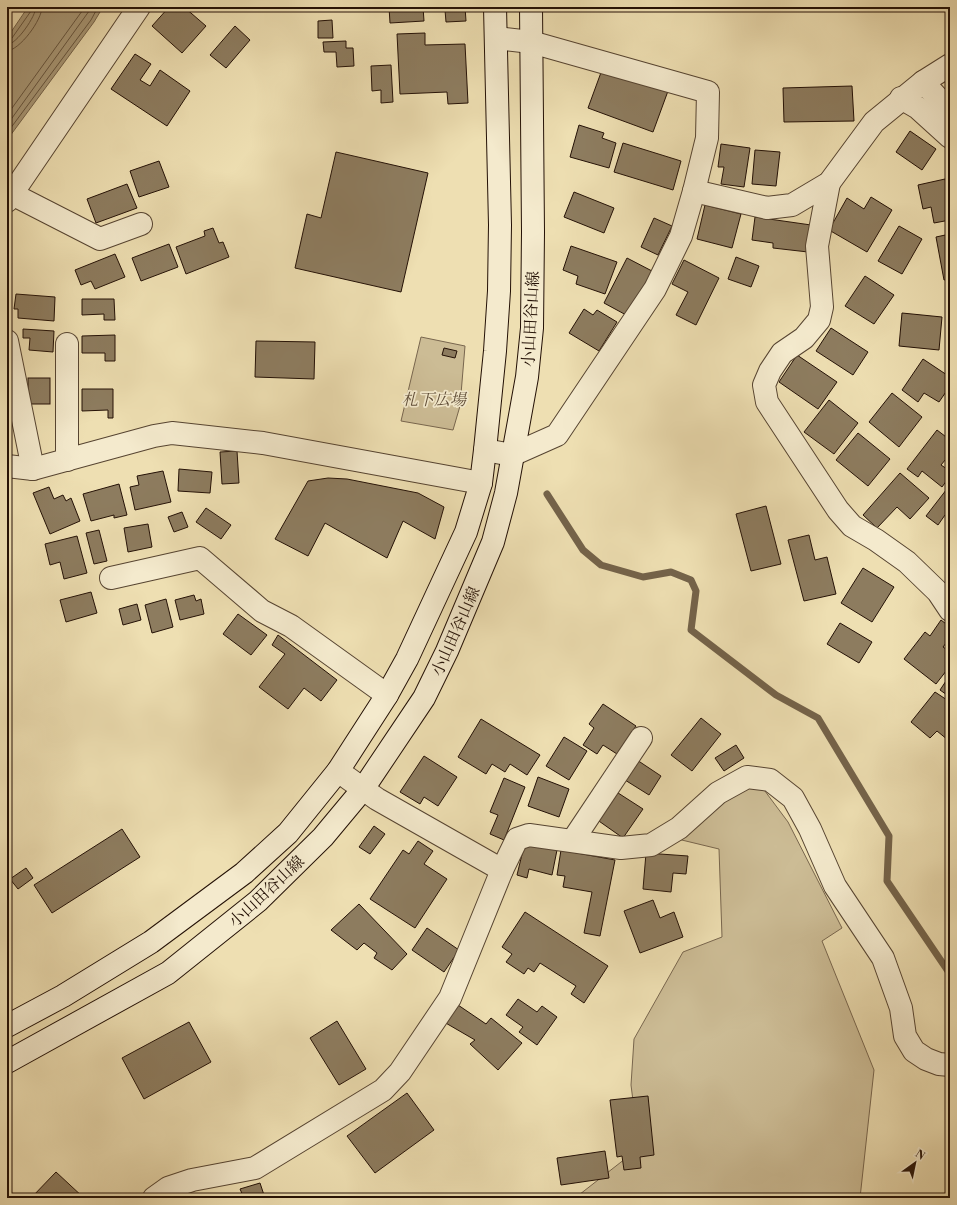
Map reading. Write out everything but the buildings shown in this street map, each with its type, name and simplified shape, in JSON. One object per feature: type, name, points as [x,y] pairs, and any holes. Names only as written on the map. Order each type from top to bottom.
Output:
[{"type":"street","points":[[139,7],[9,198],[100,239],[141,224]]},
{"type":"street","name":"小山田谷山線","points":[[7,1026],[63,996],[151,942],[244,873],[288,833],[338,771],[387,695],[407,659],[466,532],[481,483],[495,351],[499,291],[500,225],[495,7]]},
{"type":"street","name":"小山田谷山線","points":[[7,1062],[168,973],[215,937],[275,885],[323,837],[363,790],[424,698],[447,651],[493,542],[506,493],[527,377],[532,328],[533,232],[531,7]]},
{"type":"street","points":[[485,450],[512,455],[557,435],[655,289],[681,236],[707,138],[708,92],[531,42],[496,38]]},
{"type":"street","points":[[694,191],[767,208],[792,205],[829,183],[874,122],[901,98],[950,65]]},
{"type":"street","points":[[923,82],[950,111]]},
{"type":"street","points":[[901,98],[918,108],[950,137]]},
{"type":"street","points":[[829,183],[817,246],[822,307],[818,320],[804,338],[782,353],[770,371],[764,385],[767,402],[838,510],[852,526],[876,540],[907,562],[938,592],[950,610]]},
{"type":"street","points":[[7,341],[33,469]]},
{"type":"street","points":[[67,344],[67,460]]},
{"type":"street","points":[[7,466],[33,469],[172,433],[263,443],[481,483]]},
{"type":"street","points":[[111,578],[200,558],[262,611],[291,626],[387,695]]},
{"type":"street","points":[[573,840],[641,738]]},
{"type":"street","points":[[338,771],[377,799],[502,870]]},
{"type":"street","points":[[154,1198],[168,1188],[192,1180],[255,1168],[383,1090],[400,1072],[450,998],[502,870],[517,839],[529,835],[622,848],[651,845],[679,828],[718,793],[747,777],[770,780],[793,798],[810,829],[835,886],[883,958],[901,1008],[905,1036],[914,1051],[926,1059],[939,1064],[950,1065]]},
{"type":"green space","name":"札下広場","points":[[421,337],[465,346],[460,406],[453,430],[401,421]]},
{"type":"green space","points":[[747,767],[788,822],[842,928],[822,941],[874,1070],[860,1198],[575,1198],[639,1148],[631,1085],[634,1039],[683,952],[722,937],[719,849],[661,835]]},
{"type":"water","points":[[28,7],[103,7],[94,22],[7,140],[7,38]]},
{"type":"waterway","points":[[547,494],[583,550],[601,565],[643,577],[671,572],[691,580],[696,591],[691,630],[776,695],[818,718],[889,836],[887,881],[950,974]]}]
